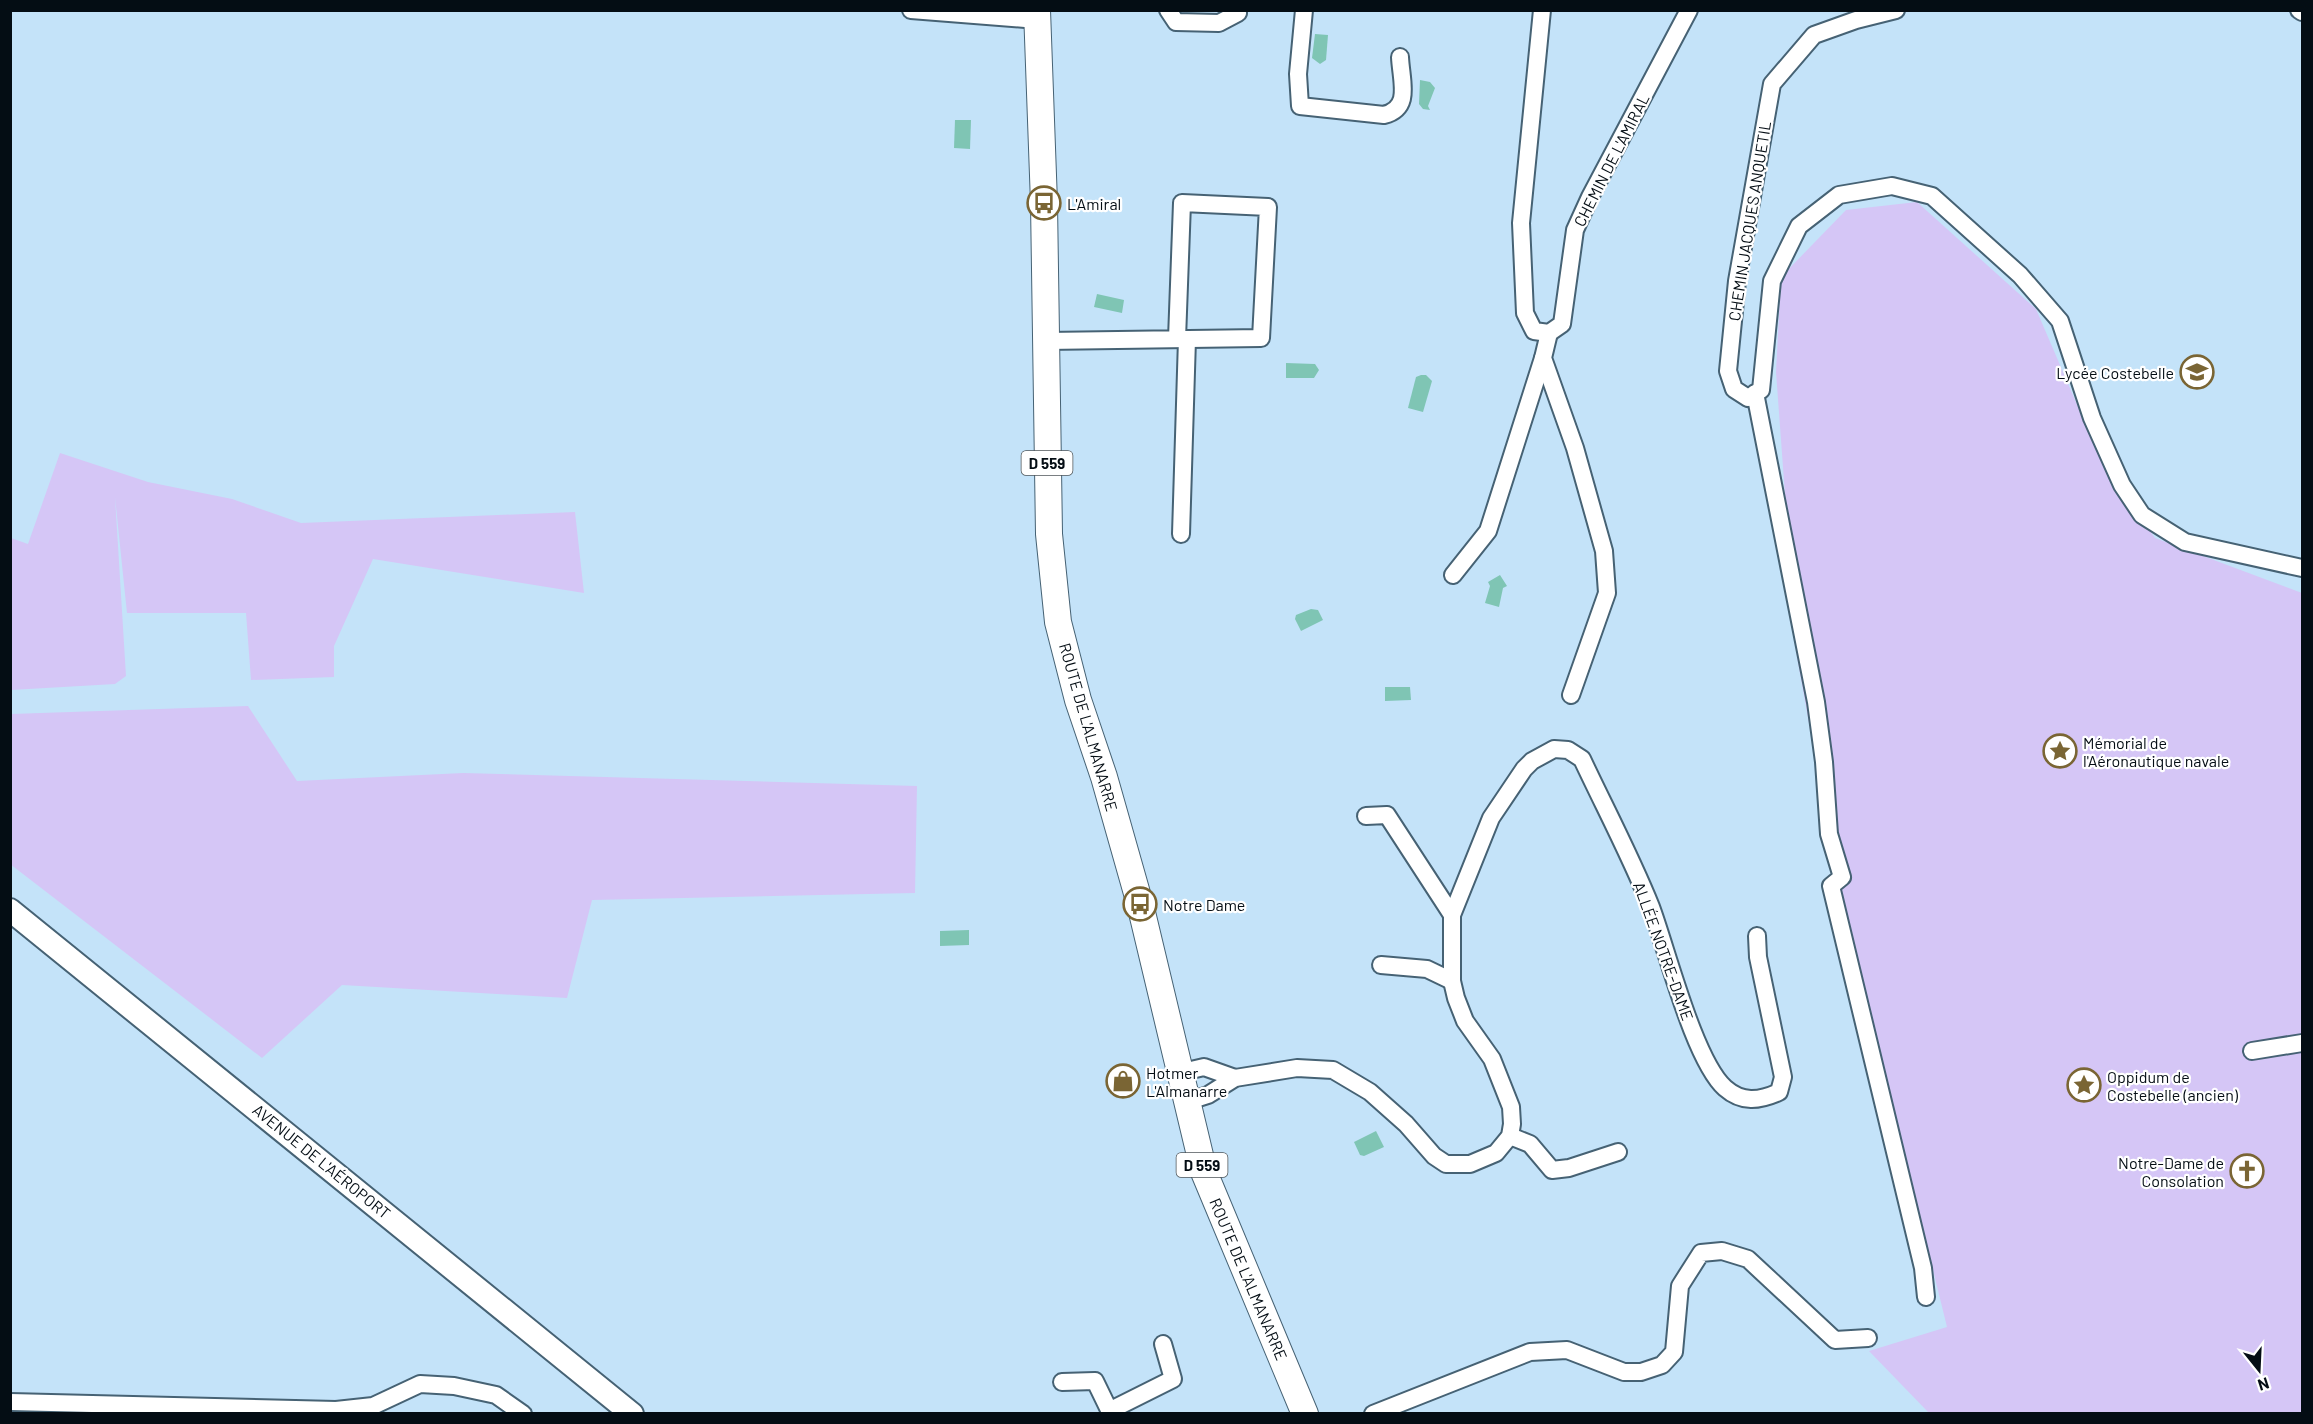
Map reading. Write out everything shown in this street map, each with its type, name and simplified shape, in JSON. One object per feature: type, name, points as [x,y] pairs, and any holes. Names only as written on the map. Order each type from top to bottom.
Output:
[{"type":"main road","name":"ROUTE DE L'ALMANARRE","points":[[1037,15],[1049,534],[1058,622],[1078,700],[1104,777],[1140,904],[1178,1073],[1204,1172],[1305,1413]]},
{"type":"main road","name":"AVENUE DE L'AÉROPORT","points":[[10,910],[632,1413]]},
{"type":"street","points":[[911,10],[1037,15]]},
{"type":"street","points":[[1168,10],[1176,22],[1219,23],[1238,13]]},
{"type":"street","points":[[1304,10],[1298,74],[1300,106],[1384,115],[1392,113],[1400,108],[1403,98],[1400,57]]},
{"type":"street","points":[[1542,10],[1521,223],[1525,313],[1534,331],[1549,333]]},
{"type":"street","name":"CHEMIN DE L'AMIRAL","points":[[1453,575],[1488,531],[1549,333],[1562,324],[1575,230],[1590,197],[1689,10]]},
{"type":"street","name":"CHEMIN JACQUES ANQUETIL","points":[[1896,10],[1856,20],[1814,35],[1772,84],[1737,281],[1728,371],[1734,389],[1748,398],[1761,390],[1772,281],[1799,226],[1839,195],[1892,186],[1932,196],[2020,275],[2060,321],[2092,418],[2122,485],[2142,515],[2185,542],[2302,568]]},
{"type":"street","points":[[1046,341],[1182,339],[1261,338],[1268,207],[1182,203],[1182,339],[1181,534]]},
{"type":"street","points":[[1543,358],[1575,448],[1605,561],[1607,593],[1571,695]]},
{"type":"street","points":[[1755,393],[1816,702],[1824,762],[1829,834],[1842,877],[1831,886],[1851,977],[1879,1077],[1923,1268],[1926,1297]]},
{"type":"street","name":"ALLÉE NOTRE-DAME","points":[[1510,1136],[1512,1124],[1507,1091],[1492,1059],[1465,1021],[1452,981],[1452,915],[1491,818],[1517,779],[1533,760],[1554,749],[1568,750],[1582,759],[1650,906],[1696,1039],[1719,1082],[1732,1093],[1746,1100],[1762,1100],[1779,1092],[1783,1077],[1758,957],[1757,936]]},
{"type":"street","points":[[1366,816],[1387,815],[1452,915]]},
{"type":"street","points":[[1381,965],[1427,969],[1452,981]]},
{"type":"street","points":[[2252,1051],[2302,1043]]},
{"type":"street","points":[[1178,1073],[1204,1067],[1235,1078]]},
{"type":"street","points":[[1186,1102],[1208,1095],[1235,1078],[1297,1068],[1333,1070],[1370,1092],[1406,1124],[1434,1156],[1446,1164],[1470,1164],[1484,1160],[1496,1153],[1510,1136],[1530,1144],[1552,1170],[1569,1168],[1618,1152]]},
{"type":"street","points":[[1373,1413],[1530,1352],[1567,1350],[1624,1372],[1641,1372],[1662,1365],[1674,1352],[1680,1286],[1701,1253],[1722,1251],[1748,1259],[1835,1340],[1868,1338]]},
{"type":"street","points":[[1062,1382],[1095,1381],[1110,1412],[1173,1379],[1163,1344]]},
{"type":"street","points":[[10,1402],[336,1410],[372,1406],[420,1384],[454,1386],[496,1395],[523,1413]]},
{"type":"shaded area","points":[[1315,34],[1328,35],[1326,60],[1320,64],[1312,58]]},
{"type":"shaded area","points":[[1420,80],[1430,82],[1435,88],[1428,106],[1430,110],[1423,109],[1419,104]]},
{"type":"shaded area","points":[[955,120],[971,120],[970,149],[954,148]]},
{"type":"shaded area","points":[[1917,202],[2036,309],[2105,470],[2155,538],[2302,593],[2302,1413],[1929,1413],[1869,1351],[1947,1327],[1853,944],[1829,834],[1797,657],[1776,372],[1781,277],[1846,210]]},
{"type":"shaded area","points":[[1097,294],[1124,300],[1122,313],[1094,307]]},
{"type":"shaded area","points":[[1286,363],[1315,364],[1319,370],[1314,378],[1286,378]]},
{"type":"shaded area","points":[[1426,375],[1432,381],[1423,412],[1408,408],[1416,377]]},
{"type":"shaded area","points":[[60,453],[148,482],[232,499],[301,523],[575,512],[584,593],[373,559],[334,646],[334,677],[251,680],[246,613],[127,613],[115,497],[126,676],[115,684],[11,690],[11,538],[28,544]]},
{"type":"shaded area","points":[[1500,575],[1507,586],[1503,588],[1499,607],[1485,603],[1490,586],[1488,582]]},
{"type":"shaded area","points":[[1311,609],[1318,610],[1323,620],[1301,631],[1295,619],[1296,615]]},
{"type":"shaded area","points":[[1385,687],[1410,687],[1411,700],[1385,701]]},
{"type":"shaded area","points":[[248,706],[297,781],[463,773],[917,786],[915,893],[592,900],[567,998],[342,985],[262,1058],[10,864],[11,714]]},
{"type":"shaded area","points":[[969,930],[969,945],[940,946],[940,931]]},
{"type":"shaded area","points":[[1376,1131],[1384,1147],[1364,1156],[1360,1155],[1354,1142]]},
{"type":"place","name":"L'Amiral","points":[[1044,203]]},
{"type":"place","name":"Lycée Costebelle","points":[[2197,372]]},
{"type":"place","name":"Mémorial de l'Aéronautique navale","points":[[2060,751]]},
{"type":"place","name":"Notre Dame","points":[[1140,904]]},
{"type":"place","name":"Hotmer L'Almanarre","points":[[1123,1081]]},
{"type":"place","name":"Oppidum de Costebelle (ancien)","points":[[2084,1085]]},
{"type":"place","name":"Notre-Dame de Consolation","points":[[2247,1171]]}]
